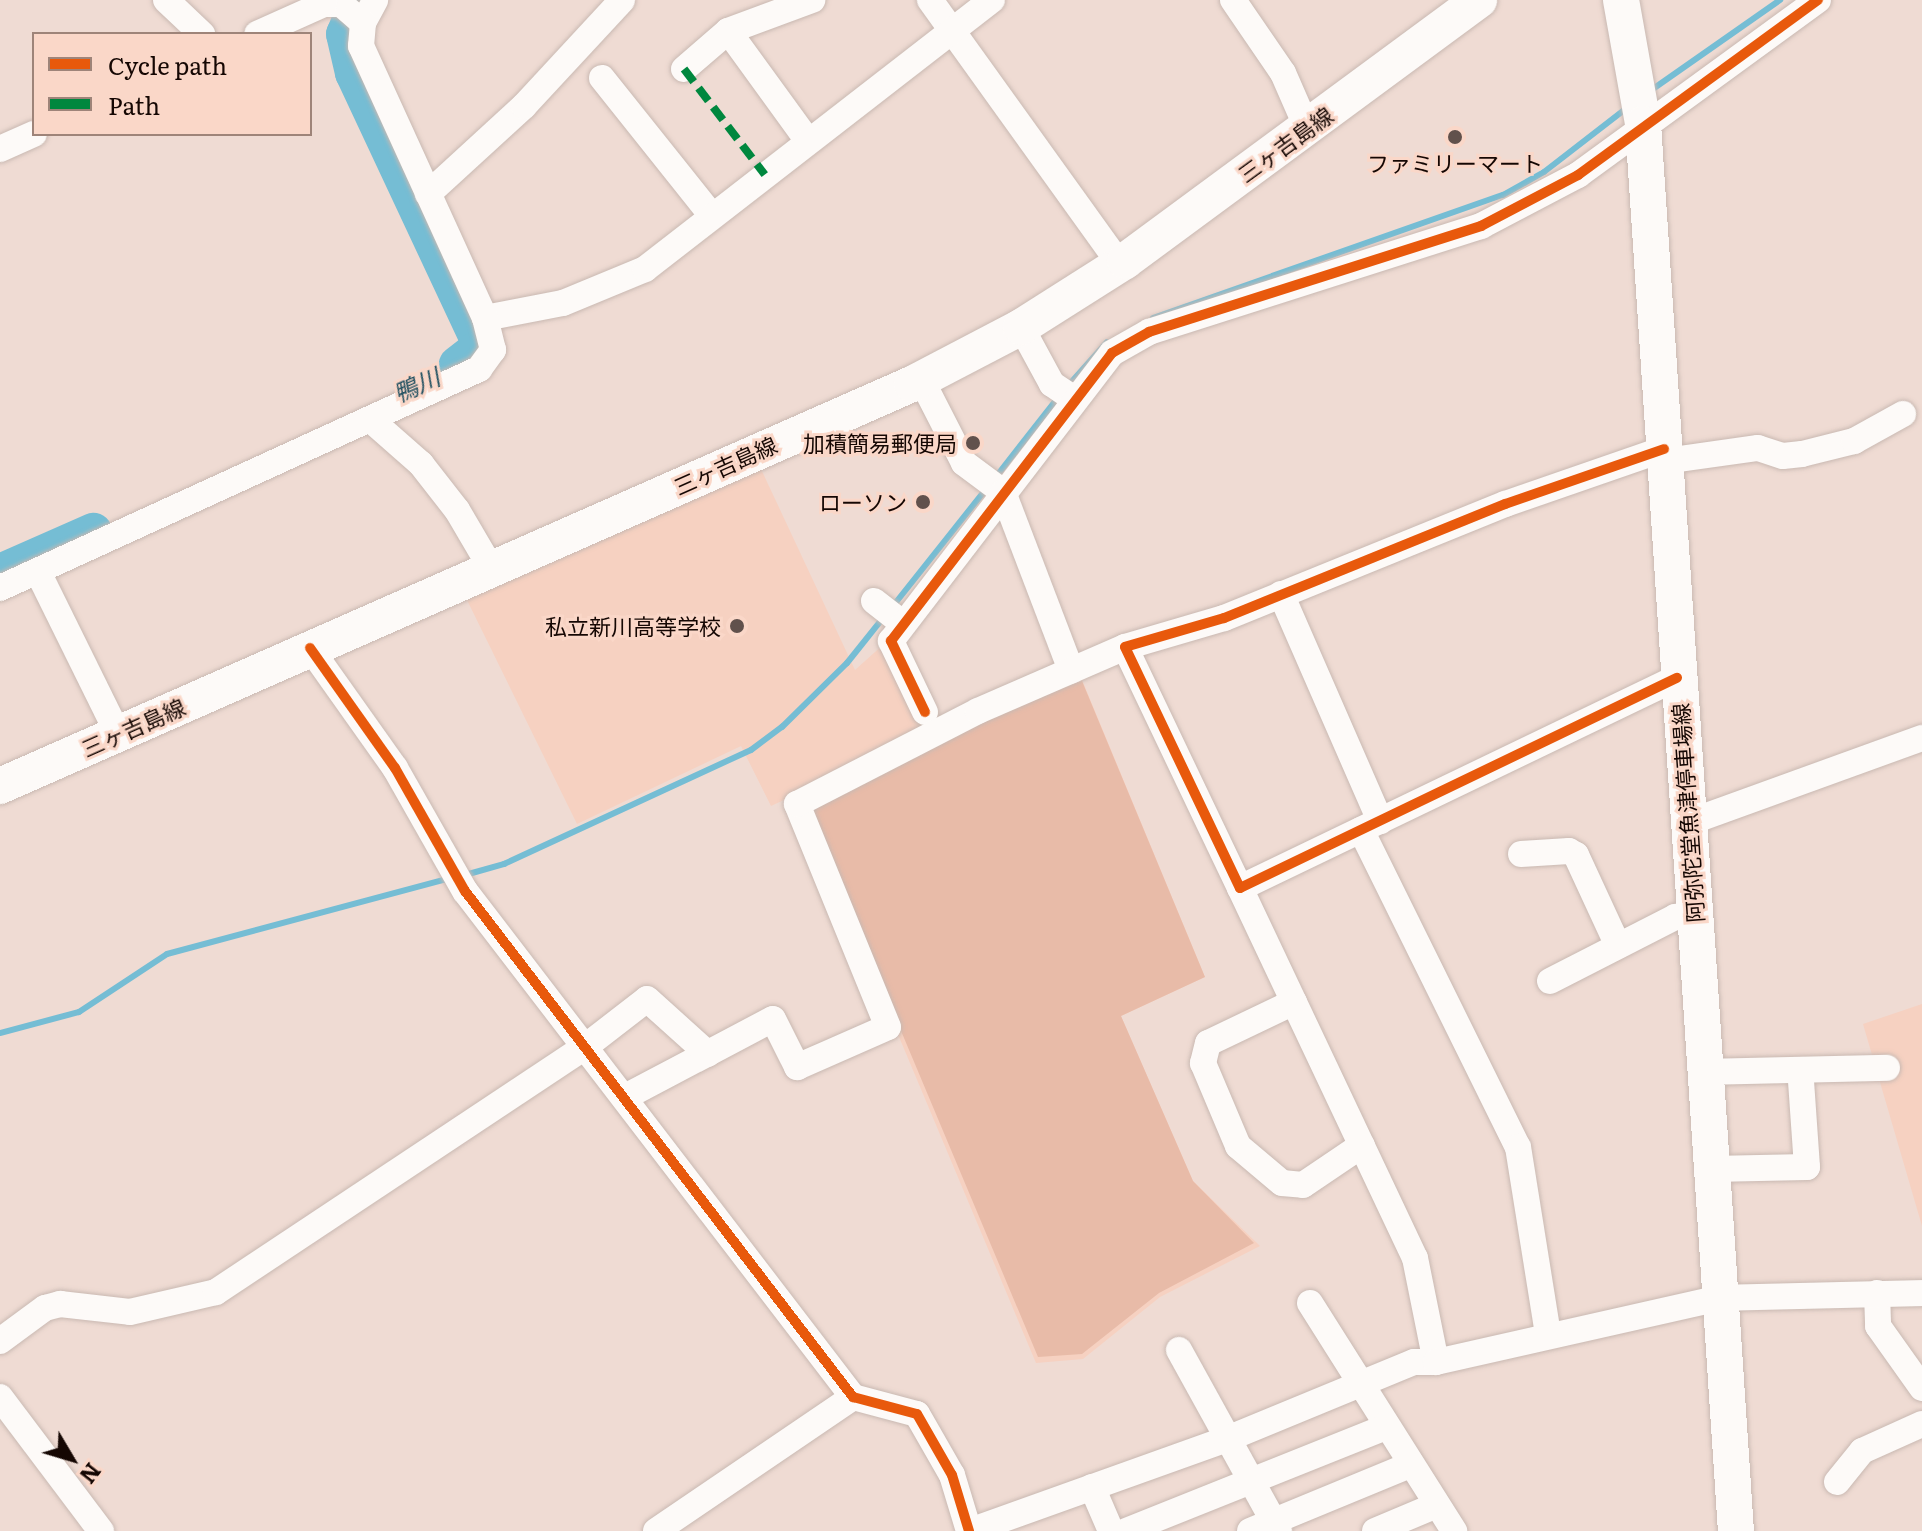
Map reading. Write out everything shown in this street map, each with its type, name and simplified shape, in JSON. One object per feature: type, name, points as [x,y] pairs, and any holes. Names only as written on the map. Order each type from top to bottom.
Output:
[{"type":"main road","name":"三ヶ吉島線","points":[[0,786],[921,379],[1021,327],[1120,264],[1479,0]]},
{"type":"main road","name":"阿弥陀堂魚津停車場線","points":[[1621,0],[1643,124],[1677,678],[1736,1531]]},
{"type":"street","points":[[166,0],[200,32]]},
{"type":"street","points":[[428,194],[524,106],[622,0]]},
{"type":"street","points":[[684,69],[728,31],[805,7],[812,0]]},
{"type":"street","points":[[930,0],[1120,264]]},
{"type":"street","points":[[485,318],[563,303],[645,269],[992,0]]},
{"type":"street","points":[[1233,0],[1283,73],[1307,128]]},
{"type":"street","points":[[925,712],[891,641],[993,484],[1074,399],[1112,353],[1149,332],[1481,226],[1578,175],[1643,124],[1775,36],[1818,0]]},
{"type":"street","points":[[0,588],[479,369],[493,350],[485,318],[361,46],[369,11],[341,4],[324,4],[261,32]]},
{"type":"street","points":[[728,31],[808,141]]},
{"type":"street","points":[[602,78],[712,216]]},
{"type":"street","points":[[0,149],[32,135]]},
{"type":"street","points":[[1021,327],[1052,384],[1074,399]]},
{"type":"street","points":[[921,379],[964,463],[993,484],[1071,670]]},
{"type":"street","points":[[625,1097],[773,1019],[797,1067],[888,1027],[797,804],[978,711],[1125,647],[1281,594],[1505,504],[1665,455],[1758,448],[1783,456],[1802,454],[1854,441],[1903,414]]},
{"type":"street","points":[[371,420],[421,464],[457,510],[491,568]]},
{"type":"street","points":[[38,572],[118,734]]},
{"type":"street","points":[[1281,594],[1371,826],[1518,1147],[1548,1334]]},
{"type":"street","points":[[874,601],[903,624]]},
{"type":"street","points":[[1125,647],[1415,1258],[1436,1362]]},
{"type":"street","points":[[310,648],[395,768],[465,891],[853,1397],[917,1414],[952,1475],[969,1531],[1227,1439],[1414,1362],[1436,1362],[1548,1334],[1719,1298],[1922,1293]]},
{"type":"street","points":[[1240,888],[1677,678]]},
{"type":"street","points":[[1687,823],[1922,738]]},
{"type":"street","points":[[1521,854],[1569,851],[1576,855],[1618,946]]},
{"type":"street","points":[[1550,981],[1675,917],[1694,915]]},
{"type":"street","points":[[0,1341],[45,1308],[60,1304],[130,1312],[216,1292],[585,1047],[647,999],[708,1054]]},
{"type":"street","points":[[1294,1002],[1208,1043],[1203,1063],[1238,1146],[1282,1183],[1303,1185],[1362,1145]]},
{"type":"street","points":[[1704,1072],[1887,1068]]},
{"type":"street","points":[[1711,1169],[1807,1167],[1801,1081]]},
{"type":"street","points":[[1877,1293],[1878,1326],[1922,1388]]},
{"type":"street","points":[[1310,1303],[1357,1383],[1454,1531]]},
{"type":"street","points":[[1179,1350],[1251,1481],[1267,1528],[1410,1465]]},
{"type":"street","points":[[0,1397],[101,1531]]},
{"type":"street","points":[[656,1531],[853,1397]]},
{"type":"street","points":[[1837,1482],[1862,1451],[1922,1424]]},
{"type":"street","points":[[1126,1531],[1386,1427]]},
{"type":"street","points":[[1092,1487],[1111,1531]]},
{"type":"street","points":[[1375,1531],[1437,1505]]},
{"type":"shaded area","points":[[761,469],[855,670],[885,643],[936,742],[1080,675],[1205,977],[1121,1016],[1193,1181],[1260,1246],[1160,1297],[1083,1359],[1036,1363],[797,794],[771,806],[741,746],[577,824],[466,598]]},
{"type":"shaded area","points":[[1082,681],[1205,977],[1121,1016],[1193,1181],[1254,1243],[1159,1293],[1082,1354],[1038,1357],[807,807],[987,717]]},
{"type":"shaded area","points":[[1922,1004],[1922,1226],[1863,1024]]},
{"type":"waterway","name":"鴨川","points":[[359,0],[345,34],[354,73],[482,346],[458,365]]},
{"type":"waterway","points":[[1650,91],[1780,0]]},
{"type":"waterway","points":[[1153,318],[1503,195],[1544,172],[1628,107]]},
{"type":"waterway","points":[[1067,387],[1107,342]]},
{"type":"waterway","points":[[995,478],[1060,395]]},
{"type":"waterway","points":[[893,606],[986,489]]},
{"type":"waterway","name":"鴨川","points":[[0,573],[93,532]]},
{"type":"waterway","points":[[465,875],[504,864],[751,750],[782,727],[847,663],[883,618]]},
{"type":"waterway","points":[[0,1033],[79,1012],[167,954],[450,878]]},
{"type":"marked path","points":[[684,69],[765,175]]},
{"type":"cycle path","points":[[925,712],[891,641],[1112,353],[1149,332],[1481,226],[1578,175],[1818,0]]},
{"type":"cycle path","points":[[1664,449],[1505,504],[1224,618],[1125,647],[1240,888],[1677,678]]},
{"type":"cycle path","points":[[310,648],[395,768],[465,891],[853,1397],[917,1414],[952,1475],[969,1531]]},
{"type":"place","name":"ファミリーマート","points":[[1455,137]]},
{"type":"place","name":"加積簡易郵便局","points":[[973,443]]},
{"type":"place","name":"ローソン","points":[[923,502]]},
{"type":"place","name":"私立新川高等学校","points":[[737,626]]}]
